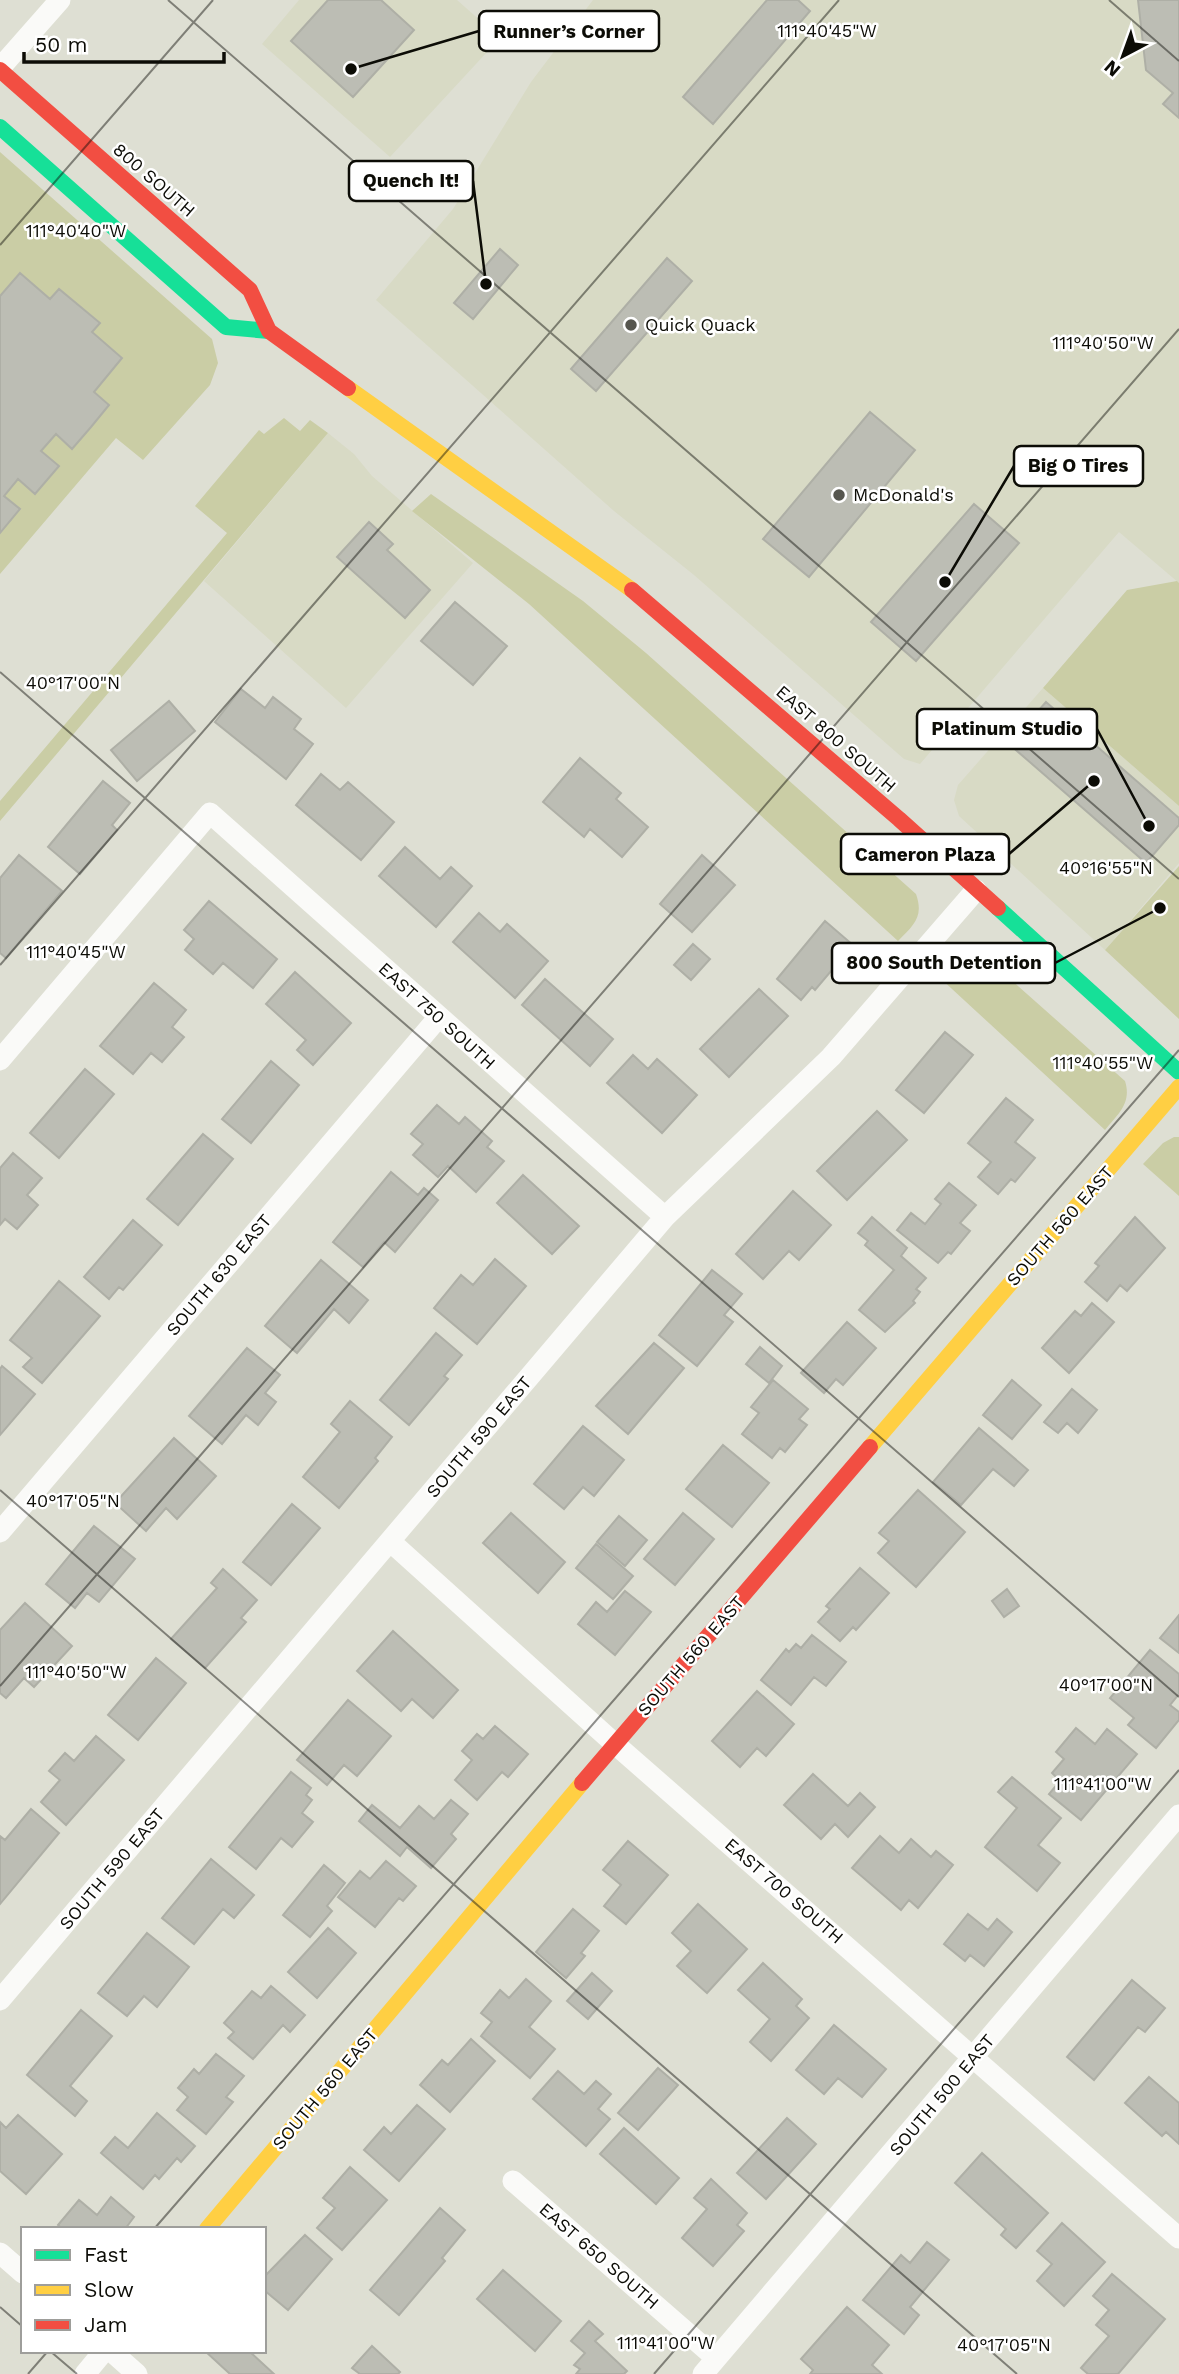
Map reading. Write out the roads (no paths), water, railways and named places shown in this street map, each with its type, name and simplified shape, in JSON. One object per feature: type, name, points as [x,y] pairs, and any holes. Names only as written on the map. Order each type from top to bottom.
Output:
[{"type":"main road","name":"800 SOUTH","points":[[0,69],[250,290],[270,331],[448,461]]},
{"type":"main road","points":[[0,127],[226,327],[270,331]]},
{"type":"main road","name":"EAST 800 SOUTH","points":[[448,461],[632,590],[851,776],[1179,1072]]},
{"type":"main road","name":"SOUTH 560 EAST","points":[[209,2227],[615,1744],[1179,1087]]},
{"type":"street","points":[[0,69],[60,0]]},
{"type":"street","name":"EAST 750 SOUTH","points":[[0,1060],[210,813],[665,1217]]},
{"type":"street","name":"SOUTH 590 EAST","points":[[0,2000],[665,1217],[831,1057],[976,890]]},
{"type":"street","name":"SOUTH 630 EAST","points":[[0,1532],[438,1018]]},
{"type":"street","name":"EAST 700 SOUTH","points":[[391,1542],[615,1744],[1179,2238]]},
{"type":"street","name":"SOUTH 500 EAST","points":[[710,2366],[1179,1815]]},
{"type":"street","name":"EAST 650 SOUTH","points":[[513,2181],[710,2366]]},
{"type":"street","points":[[0,2253],[21,2271]]},
{"type":"street","points":[[85,2374],[102,2353]]},
{"type":"street","points":[[113,2353],[137,2374]]},
{"type":"place","name":"Runner’s Corner","points":[[351,69]]},
{"type":"place","name":"Quench It!","points":[[486,284]]},
{"type":"place","name":"Quick Quack","points":[[631,325]]},
{"type":"place","name":"McDonald's","points":[[839,495]]},
{"type":"place","name":"Big O Tires","points":[[945,582]]},
{"type":"place","name":"Cameron Plaza","points":[[1094,781]]},
{"type":"place","name":"Platinum Studio","points":[[1149,826]]},
{"type":"place","name":"800 South Detention","points":[[1160,908]]}]
